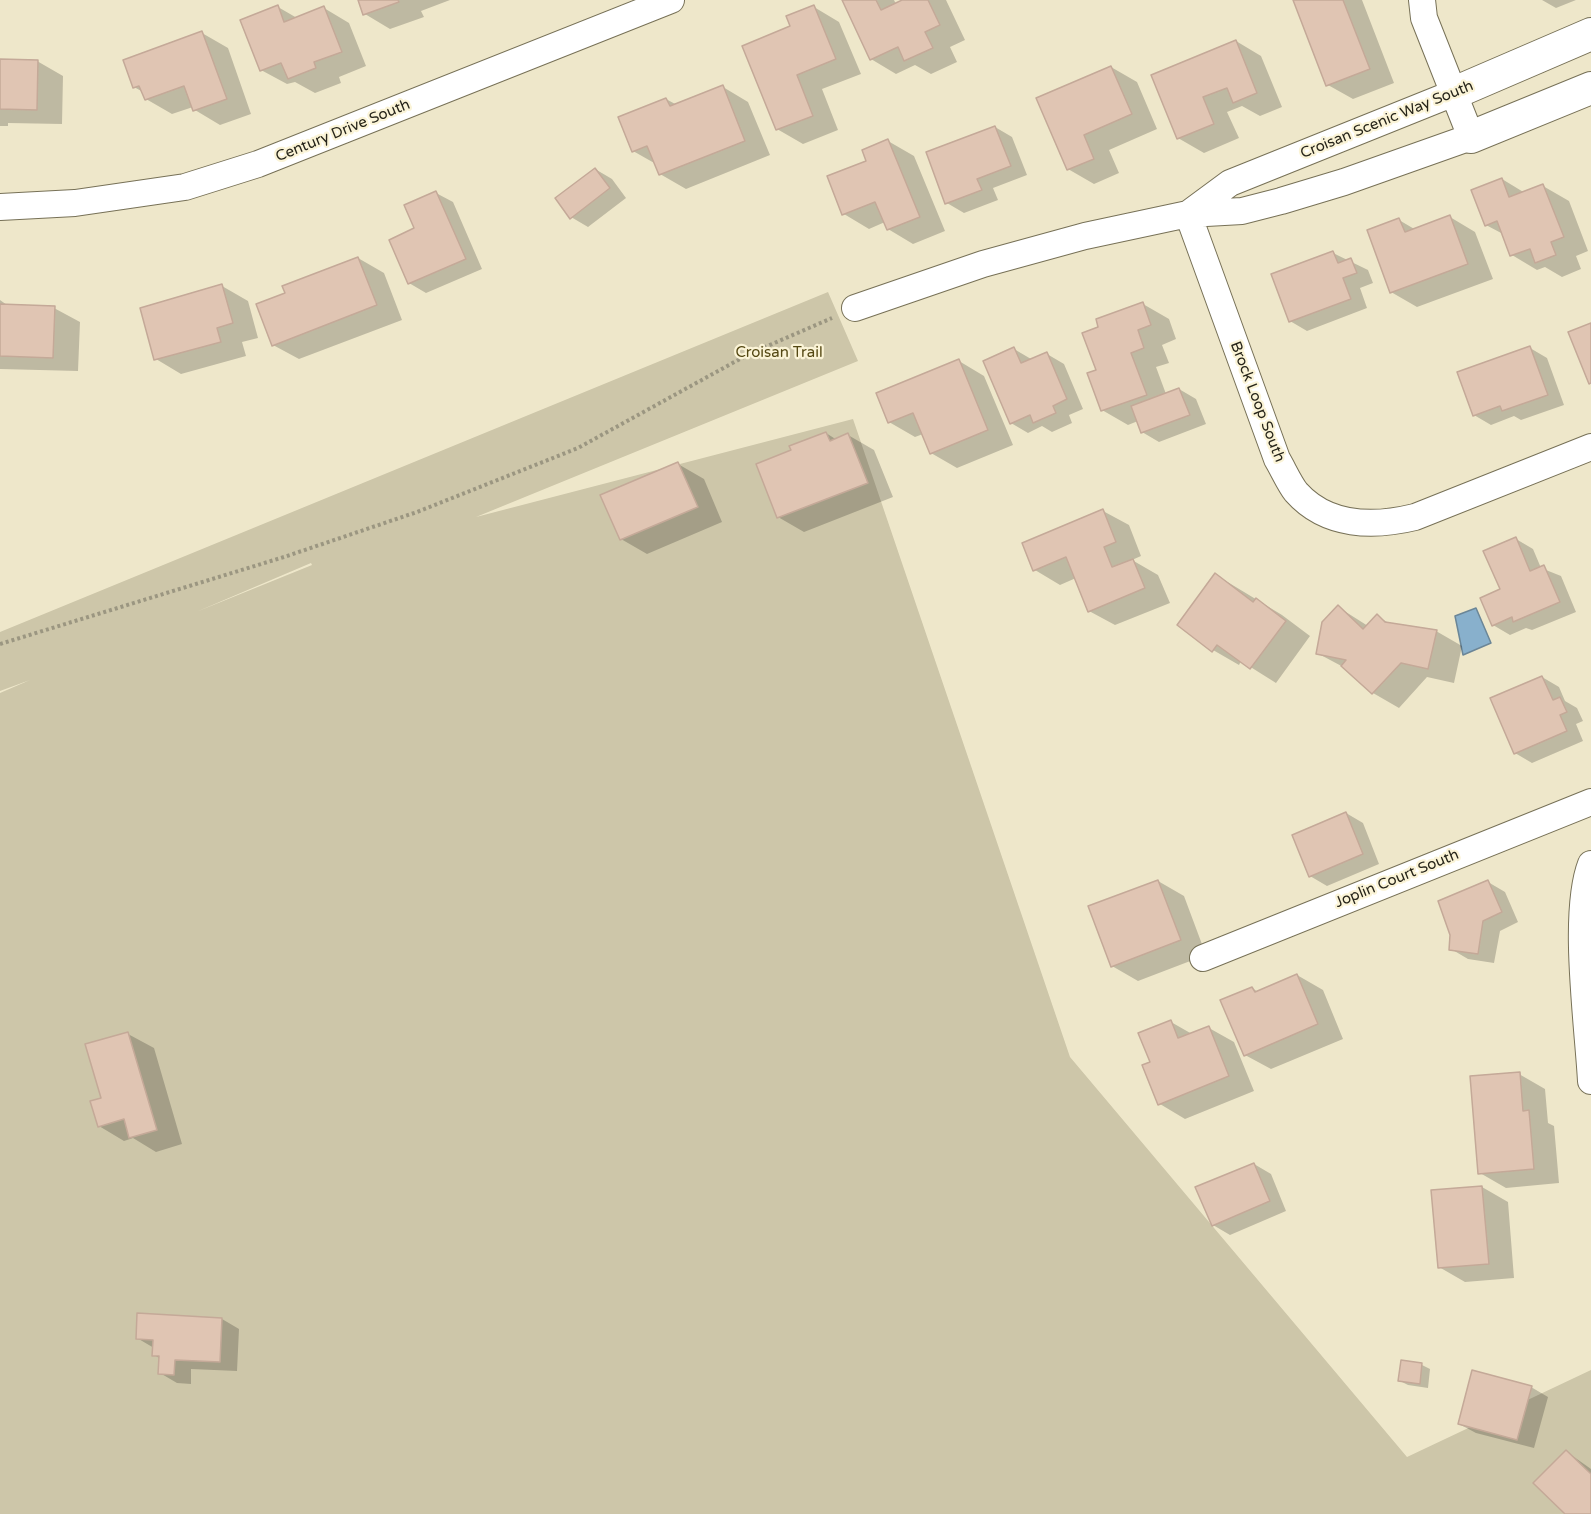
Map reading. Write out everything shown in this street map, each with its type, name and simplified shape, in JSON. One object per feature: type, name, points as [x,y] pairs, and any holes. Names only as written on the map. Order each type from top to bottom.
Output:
[{"type":"street","name":"Century Drive South","points":[[0,207],[75,203],[185,188],[258,165],[671,0]]},
{"type":"street","points":[[1422,0],[1424,18],[1472,137]]},
{"type":"street","name":"Croisan Scenic Way South","points":[[1188,214],[1230,183],[1454,93],[1591,34]]},
{"type":"street","name":"Croisan Scenic Way South","points":[[855,308],[983,264],[1084,236],[1188,214],[1242,211],[1281,201],[1354,179],[1472,137],[1591,88]]},
{"type":"street","name":"Brock Loop South","points":[[1188,214],[1277,459],[1297,492],[1317,507],[1340,520],[1359,524],[1391,523],[1415,517],[1591,447]]},
{"type":"street","name":"Joplin Court South","points":[[1203,958],[1591,802]]},
{"type":"street","points":[[1591,864],[1583,884],[1583,924],[1591,1081]]},
{"type":"path","points":[[0,644],[284,556],[438,503],[578,448],[750,354],[855,308]]},
{"type":"green space","name":"Croisan Trail","points":[[828,292],[858,361],[476,517],[853,419],[1070,1057],[1407,1457],[1591,1370],[1591,1514],[0,1514],[0,693],[30,680],[0,691],[0,632]],"holes":[[[311,563],[312,565],[196,612]]]},
{"type":"water","points":[[1476,608],[1491,643],[1463,655],[1455,616]]},
{"type":"building","points":[[358,0],[398,0],[399,2],[363,15]]},
{"type":"building","points":[[842,0],[876,0],[881,10],[902,0],[928,0],[940,25],[925,32],[933,48],[904,61],[898,47],[870,60]]},
{"type":"building","points":[[1293,0],[1343,0],[1370,69],[1326,86]]},
{"type":"building","points":[[278,5],[284,22],[324,6],[342,52],[314,62],[316,68],[288,79],[281,63],[260,71],[240,20]]},
{"type":"building","points":[[814,5],[836,59],[797,75],[813,116],[776,130],[742,46],[790,26],[786,16]]},
{"type":"building","points":[[202,31],[227,99],[193,111],[184,86],[145,100],[139,86],[133,88],[123,60]]},
{"type":"building","points":[[1236,40],[1257,93],[1233,103],[1227,88],[1203,97],[1214,124],[1177,139],[1151,75]]},
{"type":"building","points":[[0,59],[38,60],[37,110],[0,109]]},
{"type":"building","points":[[1111,66],[1132,114],[1084,135],[1094,159],[1067,170],[1036,98]]},
{"type":"building","points":[[723,85],[745,141],[659,175],[647,146],[632,152],[618,117],[666,98],[670,106]]},
{"type":"building","points":[[995,126],[1011,166],[977,179],[982,190],[945,204],[926,152]]},
{"type":"building","points":[[888,139],[920,217],[887,230],[875,202],[842,215],[827,176],[866,161],[862,150]]},
{"type":"building","points":[[595,168],[610,188],[570,219],[555,198]]},
{"type":"building","points":[[1502,178],[1509,197],[1543,184],[1564,237],[1551,242],[1556,255],[1535,263],[1530,249],[1510,256],[1497,221],[1485,226],[1471,190]]},
{"type":"building","points":[[436,191],[466,259],[408,284],[389,240],[414,228],[404,205]]},
{"type":"building","points":[[1450,215],[1468,264],[1390,293],[1367,230],[1399,218],[1405,232]]},
{"type":"building","points":[[1333,251],[1338,263],[1351,258],[1357,273],[1343,278],[1351,299],[1289,322],[1271,274]]},
{"type":"building","points":[[358,257],[377,305],[272,346],[256,304],[285,293],[282,286]]},
{"type":"building","points":[[222,284],[233,323],[217,328],[221,342],[154,360],[140,308]]},
{"type":"building","points":[[1143,302],[1151,325],[1138,330],[1144,348],[1131,353],[1147,395],[1101,411],[1087,373],[1096,370],[1082,333],[1098,327],[1096,319]]},
{"type":"building","points":[[0,304],[55,306],[53,358],[0,356]]},
{"type":"building","points":[[1591,323],[1591,383],[1589,384],[1568,332]]},
{"type":"building","points":[[1530,346],[1548,395],[1502,411],[1500,406],[1473,416],[1457,372]]},
{"type":"building","points":[[1014,347],[1021,363],[1047,352],[1067,399],[1053,406],[1056,413],[1033,423],[1030,415],[1010,424],[983,361]]},
{"type":"building","points":[[959,359],[988,430],[930,454],[913,413],[888,423],[876,393]]},
{"type":"building","points":[[1179,388],[1190,415],[1141,433],[1131,406]]},
{"type":"building","points":[[826,432],[830,441],[848,433],[868,483],[777,518],[756,464],[791,450],[789,446]]},
{"type":"building","points":[[678,462],[698,507],[620,540],[600,495]]},
{"type":"building","points":[[1103,509],[1116,542],[1104,547],[1112,567],[1133,559],[1145,588],[1088,612],[1066,557],[1033,571],[1022,543]]},
{"type":"building","points":[[1516,537],[1530,571],[1544,565],[1560,602],[1513,622],[1512,617],[1492,626],[1480,598],[1500,589],[1483,551]]},
{"type":"building","points":[[1215,573],[1253,602],[1256,598],[1286,621],[1250,669],[1217,645],[1212,652],[1177,625]]},
{"type":"building","points":[[1338,605],[1363,629],[1377,614],[1385,622],[1437,630],[1428,669],[1401,663],[1372,694],[1341,666],[1346,660],[1316,654],[1322,622]]},
{"type":"building","points":[[1542,676],[1553,700],[1560,697],[1567,712],[1560,715],[1567,731],[1514,754],[1490,698]]},
{"type":"building","points":[[1346,812],[1363,854],[1309,877],[1292,835]]},
{"type":"building","points":[[1158,880],[1181,940],[1111,967],[1088,906]]},
{"type":"building","points":[[1488,880],[1502,912],[1483,921],[1478,954],[1449,950],[1450,935],[1438,901]]},
{"type":"building","points":[[1297,974],[1318,1024],[1244,1056],[1220,1000],[1252,987],[1255,992]]},
{"type":"building","points":[[1171,1020],[1178,1038],[1209,1026],[1229,1076],[1158,1105],[1142,1065],[1150,1062],[1138,1033]]},
{"type":"building","points":[[128,1032],[157,1130],[129,1138],[124,1119],[98,1127],[90,1101],[101,1098],[85,1044]]},
{"type":"building","points":[[1520,1072],[1523,1111],[1529,1110],[1534,1169],[1478,1174],[1470,1076]]},
{"type":"building","points":[[1254,1163],[1270,1201],[1212,1226],[1195,1187]]},
{"type":"building","points":[[1482,1186],[1489,1264],[1438,1268],[1431,1190]]},
{"type":"building","points":[[137,1313],[222,1318],[220,1362],[175,1360],[174,1375],[158,1374],[159,1356],[152,1356],[153,1340],[136,1339]]},
{"type":"building","points":[[1401,1360],[1422,1363],[1420,1384],[1398,1381]]},
{"type":"building","points":[[1472,1370],[1532,1386],[1517,1440],[1458,1424]]},
{"type":"building","points":[[1566,1450],[1591,1474],[1591,1514],[1565,1514],[1533,1483]]}]
